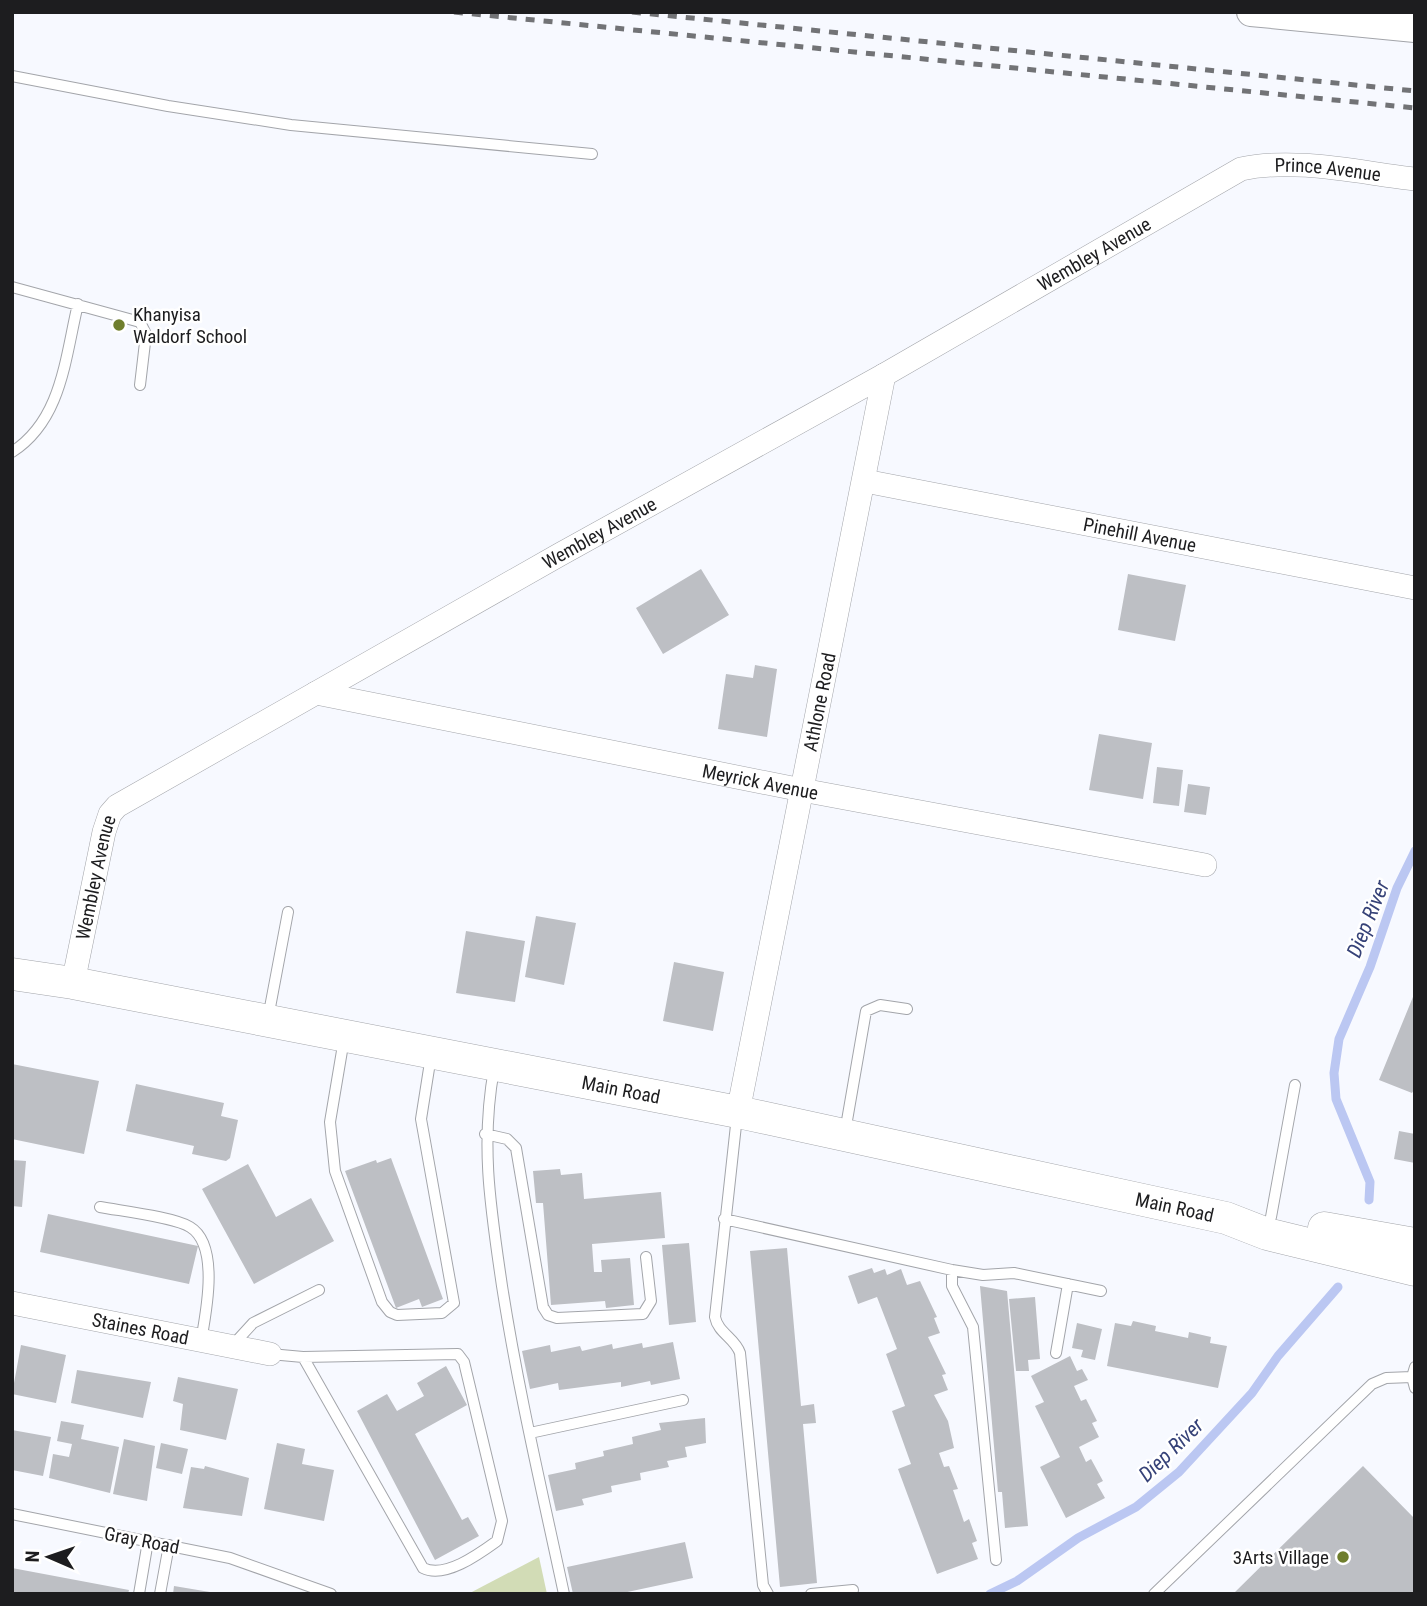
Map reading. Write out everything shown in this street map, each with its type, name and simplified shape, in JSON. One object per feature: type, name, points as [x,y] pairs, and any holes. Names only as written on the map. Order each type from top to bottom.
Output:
[{"type":"main road","name":"Main Road","points":[[12,974],[73,983],[738,1112],[1226,1217],[1267,1234],[1327,1239]]},
{"type":"main road","name":"Main Road","points":[[1226,1217],[1270,1217],[1327,1239],[1403,1260]]},
{"type":"street","points":[[1251,12],[1415,27]]},
{"type":"street","name":"Prince Avenue","points":[[1241,169],[1271,165],[1415,179]]},
{"type":"street","name":"Wembley Avenue","points":[[73,983],[110,814],[117,806],[884,375],[1241,169]]},
{"type":"street","name":"Athlone Road","points":[[738,1112],[884,375]]},
{"type":"street","name":"Pinehill Avenue","points":[[865,481],[1415,588]]},
{"type":"street","name":"Meyrick Avenue","points":[[316,694],[802,790],[1205,865]]},
{"type":"street","name":"Staines Road","points":[[12,1303],[270,1354]]},
{"type":"lane","points":[[12,76],[168,106],[291,125],[592,154]]},
{"type":"lane","points":[[12,287],[136,320],[144,325],[146,334],[141,385]]},
{"type":"lane","points":[[12,452],[40,429],[53,408],[78,304]]},
{"type":"lane","points":[[268,1021],[288,912]]},
{"type":"lane","points":[[844,1135],[866,1011],[880,1005],[907,1009]]},
{"type":"lane","points":[[344,1036],[330,1122],[335,1173],[382,1301],[390,1312],[397,1315],[442,1313],[454,1303],[421,1119],[432,1053]]},
{"type":"lane","points":[[494,1065],[485,1134],[488,1193],[513,1353],[565,1594]]},
{"type":"lane","points":[[1270,1217],[1295,1085]]},
{"type":"lane","points":[[738,1112],[715,1317],[719,1328],[737,1345],[740,1353],[763,1585],[768,1594]]},
{"type":"lane","points":[[485,1134],[507,1139],[516,1148],[543,1307],[548,1315],[556,1318],[643,1314],[651,1301],[646,1257]]},
{"type":"lane","points":[[100,1207],[183,1224],[196,1231],[205,1250],[208,1295],[201,1340]]},
{"type":"lane","points":[[724,1219],[952,1270],[985,1275],[1014,1273],[1101,1291]]},
{"type":"lane","points":[[952,1270],[952,1286],[973,1327],[996,1560]]},
{"type":"lane","points":[[1056,1353],[1068,1284]]},
{"type":"lane","points":[[232,1346],[253,1323],[319,1290]]},
{"type":"lane","points":[[270,1354],[303,1357],[449,1352],[462,1357],[502,1521],[497,1541],[447,1570],[430,1572],[423,1567],[303,1357]]},
{"type":"lane","points":[[1154,1594],[1372,1384],[1386,1378],[1414,1378]]},
{"type":"lane","points":[[530,1433],[683,1400]]},
{"type":"lane","name":"Gray Road","points":[[12,1514],[230,1558],[305,1589],[331,1594]]},
{"type":"lane","points":[[139,1594],[148,1541]]},
{"type":"lane","points":[[160,1594],[169,1545]]},
{"type":"lane","points":[[811,1594],[853,1590]]},
{"type":"green space","points":[[539,1557],[547,1594],[468,1594]]},
{"type":"building","points":[[701,569],[729,615],[663,654],[636,608]]},
{"type":"building","points":[[1128,574],[1186,585],[1175,641],[1118,630]]},
{"type":"building","points":[[755,665],[777,669],[767,737],[718,729],[726,674],[753,678]]},
{"type":"building","points":[[1099,734],[1152,743],[1143,799],[1089,790]]},
{"type":"building","points":[[1157,767],[1183,770],[1179,806],[1153,803]]},
{"type":"building","points":[[1188,784],[1210,787],[1206,815],[1184,812]]},
{"type":"building","points":[[536,916],[576,923],[564,985],[525,977]]},
{"type":"building","points":[[466,931],[525,941],[515,1002],[456,993]]},
{"type":"building","points":[[674,962],[724,972],[713,1031],[663,1021]]},
{"type":"building","points":[[1415,992],[1415,1088],[1412,1093],[1379,1080]]},
{"type":"building","points":[[12,1064],[99,1081],[84,1154],[12,1139]]},
{"type":"building","points":[[136,1084],[224,1103],[221,1116],[238,1120],[230,1158],[226,1161],[192,1154],[194,1146],[126,1131]]},
{"type":"building","points":[[1399,1131],[1415,1134],[1415,1163],[1394,1159]]},
{"type":"building","points":[[391,1158],[443,1299],[422,1307],[419,1299],[396,1308],[345,1171],[376,1160],[377,1163]]},
{"type":"building","points":[[12,1160],[26,1161],[22,1207],[12,1206]]},
{"type":"building","points":[[248,1164],[276,1217],[311,1198],[334,1241],[254,1284],[202,1189]]},
{"type":"building","points":[[560,1169],[561,1175],[582,1173],[584,1199],[661,1192],[665,1238],[592,1244],[594,1272],[602,1272],[601,1260],[630,1258],[634,1305],[606,1308],[605,1301],[551,1305],[543,1203],[536,1203],[533,1171]]},
{"type":"building","points":[[48,1214],[198,1246],[189,1284],[40,1252]]},
{"type":"building","points":[[689,1243],[696,1322],[669,1325],[662,1245]]},
{"type":"building","points":[[787,1248],[801,1406],[814,1404],[816,1423],[803,1424],[817,1583],[780,1587],[750,1251]]},
{"type":"building","points":[[872,1268],[874,1273],[885,1269],[887,1275],[901,1269],[907,1285],[920,1281],[937,1317],[934,1318],[940,1333],[928,1337],[946,1374],[942,1375],[948,1390],[934,1395],[948,1421],[954,1448],[939,1453],[944,1467],[949,1466],[958,1489],[953,1490],[964,1522],[969,1519],[977,1541],[972,1543],[978,1559],[937,1574],[898,1469],[911,1464],[892,1411],[905,1406],[886,1354],[897,1349],[877,1297],[858,1304],[848,1276]]},
{"type":"building","points":[[980,1286],[1007,1291],[1028,1526],[1005,1528],[1002,1492],[998,1492]]},
{"type":"building","points":[[1035,1297],[1040,1359],[1028,1360],[1029,1371],[1016,1371],[1009,1299]]},
{"type":"building","points":[[1133,1321],[1156,1326],[1155,1331],[1188,1338],[1189,1332],[1211,1337],[1210,1343],[1227,1346],[1218,1388],[1107,1366],[1115,1323],[1131,1326]]},
{"type":"building","points":[[1077,1323],[1102,1329],[1095,1360],[1081,1357],[1083,1350],[1072,1348]]},
{"type":"building","points":[[673,1342],[680,1379],[621,1387],[621,1382],[559,1390],[558,1383],[530,1389],[522,1351],[550,1345],[551,1352],[580,1346],[582,1351],[612,1344],[613,1349],[642,1343],[643,1348]]},
{"type":"building","points":[[21,1345],[66,1355],[56,1403],[12,1394]]},
{"type":"building","points":[[1070,1356],[1077,1371],[1082,1369],[1088,1380],[1074,1386],[1081,1401],[1086,1399],[1097,1421],[1092,1423],[1099,1437],[1079,1447],[1086,1462],[1091,1459],[1103,1481],[1097,1484],[1105,1498],[1066,1518],[1040,1467],[1060,1457],[1035,1406],[1044,1402],[1031,1376]]},
{"type":"building","points":[[446,1366],[467,1405],[415,1434],[462,1520],[468,1517],[479,1536],[435,1560],[357,1411],[387,1394],[397,1411],[424,1396],[417,1383]]},
{"type":"building","points":[[77,1370],[151,1382],[143,1418],[71,1403]]},
{"type":"building","points":[[178,1377],[238,1389],[226,1440],[180,1430],[183,1404],[173,1401]]},
{"type":"building","points":[[705,1418],[706,1443],[685,1447],[687,1457],[667,1461],[669,1467],[640,1473],[641,1480],[611,1486],[612,1492],[582,1499],[584,1505],[556,1511],[548,1475],[576,1469],[575,1463],[604,1456],[603,1451],[633,1444],[632,1437],[661,1430],[659,1423]]},
{"type":"building","points":[[61,1421],[84,1425],[81,1439],[119,1447],[110,1493],[49,1478],[53,1454],[69,1457],[72,1444],[57,1441]]},
{"type":"building","points":[[12,1430],[51,1437],[43,1476],[12,1470]]},
{"type":"building","points":[[124,1439],[155,1446],[147,1501],[113,1494]]},
{"type":"building","points":[[161,1443],[188,1449],[182,1474],[156,1468]]},
{"type":"building","points":[[277,1443],[305,1449],[302,1464],[334,1470],[324,1521],[264,1509]]},
{"type":"building","points":[[205,1466],[249,1478],[242,1516],[183,1508],[191,1467],[204,1469]]},
{"type":"building","name":"3Arts Village","points":[[1363,1466],[1415,1519],[1415,1594],[1233,1594]]},
{"type":"building","points":[[685,1542],[693,1578],[618,1594],[573,1594],[567,1567]]},
{"type":"building","points":[[12,1568],[129,1590],[128,1594],[12,1594]]},
{"type":"building","points":[[174,1586],[210,1592],[210,1594],[173,1594]]},
{"type":"waterway","name":"Diep River","points":[[1369,1200],[1370,1182],[1336,1099],[1334,1073],[1339,1039],[1370,967],[1397,888],[1415,851]]},
{"type":"waterway","name":"Diep River","points":[[990,1594],[1017,1581],[1078,1538],[1136,1507],[1179,1472],[1252,1393],[1278,1356],[1338,1287]]},
{"type":"railway","points":[[454,12],[1415,108]]},
{"type":"railway","points":[[632,12],[1415,91]]},
{"type":"place","name":"Khanyisa Waldorf School","points":[[119,325]]},
{"type":"place","name":"3Arts Village","points":[[1343,1557]]}]
